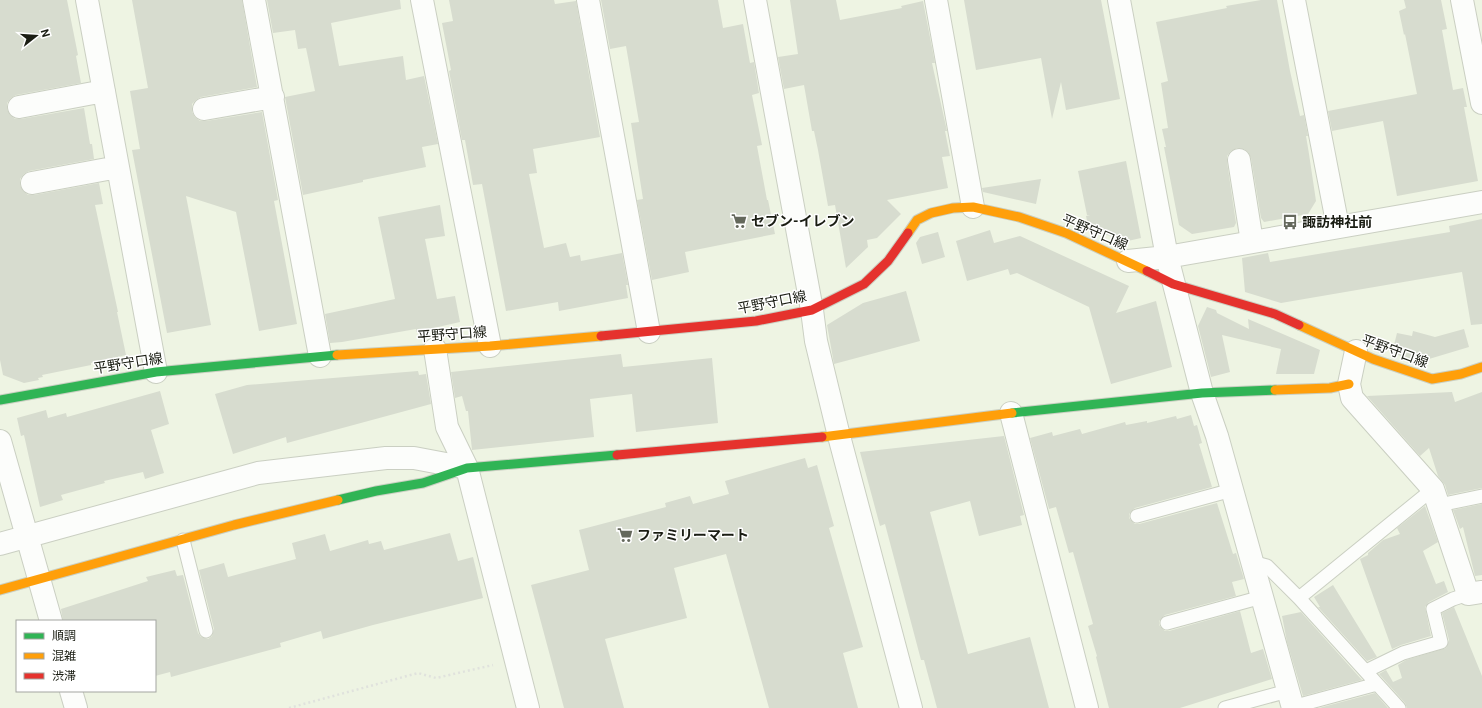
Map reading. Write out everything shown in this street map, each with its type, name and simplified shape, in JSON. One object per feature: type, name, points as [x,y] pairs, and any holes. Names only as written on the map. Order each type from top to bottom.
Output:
[{"type":"main road","name":"平野守口線","points":[[0,400],[156,372],[320,356],[490,346],[649,332],[756,321],[812,310],[864,284],[888,261],[917,220],[931,213],[954,208],[973,207],[1019,217],[1060,231],[1173,284],[1274,314],[1356,351],[1414,374],[1432,379],[1461,374],[1482,367]]},
{"type":"main road","points":[[0,590],[234,525],[376,491],[423,483],[467,468],[840,436],[1011,413],[1202,393],[1330,388],[1349,384]]},
{"type":"street","points":[[87,0],[156,372]]},
{"type":"street","points":[[254,0],[320,356]]},
{"type":"street","points":[[422,0],[490,346]]},
{"type":"street","points":[[588,0],[649,332]]},
{"type":"street","points":[[754,0],[812,310],[816,341],[911,708]]},
{"type":"street","points":[[936,0],[973,207]]},
{"type":"street","points":[[1119,0],[1166,257],[1202,393],[1217,436],[1291,702]]},
{"type":"street","points":[[1294,0],[1338,227]]},
{"type":"street","points":[[1462,0],[1482,103]]},
{"type":"street","points":[[19,106],[104,91]]},
{"type":"street","points":[[204,109],[273,97]]},
{"type":"street","points":[[1239,160],[1252,242]]},
{"type":"street","points":[[32,183],[118,167]]},
{"type":"street","points":[[1128,262],[1166,257],[1482,202]]},
{"type":"street","points":[[435,349],[448,427],[467,468],[528,708]]},
{"type":"street","points":[[1356,351],[1349,384],[1352,398],[1436,497],[1475,593]]},
{"type":"street","points":[[1011,413],[1086,708]]},
{"type":"street","points":[[0,441],[51,620]]},
{"type":"street","points":[[0,544],[258,473],[386,458],[414,458],[467,468]]},
{"type":"street","points":[[72,692],[76,708]]},
{"type":"lane","points":[[1137,516],[1232,490]]},
{"type":"lane","points":[[1299,598],[1436,497],[1482,496]]},
{"type":"lane","points":[[183,540],[206,631]]},
{"type":"lane","points":[[1252,562],[1267,566],[1299,598],[1399,708]]},
{"type":"lane","points":[[1366,671],[1403,653],[1441,642],[1433,609],[1452,598],[1475,593]]},
{"type":"lane","points":[[1167,623],[1262,597]]},
{"type":"lane","points":[[1225,708],[1291,702],[1377,684]]},
{"type":"path","points":[[289,708],[418,673],[436,678],[515,660]]},
{"type":"building","points":[[0,0],[67,0],[78,55],[76,56],[81,83],[16,95],[7,103],[7,109],[10,115],[15,119],[21,119],[84,108],[94,159],[29,171],[20,179],[20,185],[23,191],[28,195],[34,195],[99,183],[103,204],[95,205],[126,355],[91,363],[91,365],[42,375],[43,377],[38,378],[39,380],[24,383],[3,375],[0,360]]},
{"type":"building","points":[[132,0],[242,0],[257,87],[201,97],[192,104],[192,112],[200,121],[206,121],[262,112],[278,200],[274,201],[297,324],[259,331],[236,212],[186,196],[211,325],[167,333],[132,150],[140,149],[130,91],[148,88]]},
{"type":"building","points":[[267,0],[400,0],[401,9],[331,23],[339,66],[403,56],[406,80],[424,76],[438,144],[422,147],[426,167],[363,180],[363,182],[303,195],[285,97],[315,91],[306,48],[298,49],[295,30],[273,33]]},
{"type":"building","points":[[449,0],[554,0],[555,4],[576,1],[600,137],[533,149],[537,173],[529,174],[544,248],[566,243],[570,257],[580,255],[581,261],[622,253],[628,285],[626,285],[628,298],[559,311],[558,302],[506,311],[482,184],[473,185],[465,140],[462,140],[449,71],[451,70],[442,23],[453,21]]},
{"type":"building","points":[[601,0],[718,0],[723,28],[743,24],[750,63],[754,62],[759,93],[752,95],[762,145],[757,146],[775,234],[685,252],[689,272],[652,280],[637,200],[643,199],[631,123],[639,122],[626,46],[610,49]]},
{"type":"building","points":[[790,0],[836,0],[840,20],[902,8],[901,6],[923,1],[935,63],[932,63],[947,131],[945,131],[950,156],[942,157],[948,188],[887,200],[901,214],[877,238],[867,240],[868,247],[846,268],[835,205],[828,206],[804,85],[784,89],[778,57],[798,54]]},
{"type":"building","points":[[964,0],[1101,0],[1120,99],[1066,110],[1061,82],[1052,119],[1041,58],[976,70]]},
{"type":"building","points":[[1261,0],[1277,0],[1300,116],[1304,115],[1316,201],[1308,214],[1264,222],[1261,218],[1251,158],[1248,152],[1244,149],[1237,148],[1231,151],[1227,156],[1236,223],[1234,227],[1192,234],[1179,225],[1164,147],[1166,147],[1162,129],[1168,128],[1161,83],[1168,81],[1156,22],[1227,8],[1226,6]]},
{"type":"building","points":[[1404,0],[1441,0],[1447,29],[1442,30],[1453,90],[1463,88],[1467,107],[1464,107],[1478,181],[1397,196],[1383,121],[1332,131],[1328,111],[1417,94],[1399,11],[1406,8]]},
{"type":"building","points":[[1126,161],[1141,238],[1119,243],[1118,237],[1095,233],[1089,230],[1086,216],[1090,215],[1087,215],[1078,171]]},
{"type":"building","points":[[1041,179],[1036,204],[983,192],[982,188]]},
{"type":"building","points":[[440,205],[445,236],[425,239],[437,299],[455,296],[460,322],[416,332],[416,329],[330,343],[325,314],[395,299],[378,217]]},
{"type":"building","points":[[1482,219],[1482,324],[1471,325],[1462,272],[1281,303],[1245,292],[1242,258],[1268,253],[1270,262],[1450,232],[1449,226]]},
{"type":"building","points":[[990,230],[994,243],[1020,236],[1129,286],[1116,313],[1156,301],[1172,367],[1111,384],[1089,307],[1017,273],[1010,275],[1008,269],[967,281],[956,241]]},
{"type":"building","points":[[938,232],[945,257],[922,264],[916,243],[920,237]]},
{"type":"building","points":[[906,291],[920,341],[834,364],[827,325],[863,303]]},
{"type":"building","points":[[1207,307],[1216,310],[1217,313],[1249,329],[1248,319],[1320,350],[1314,374],[1276,374],[1281,349],[1222,335],[1230,372],[1211,377],[1198,326]]},
{"type":"building","points":[[1464,329],[1469,347],[1419,362],[1392,353],[1397,333],[1412,336],[1413,331],[1435,337]]},
{"type":"building","points":[[621,354],[623,367],[712,358],[718,423],[636,432],[632,394],[590,399],[594,437],[472,450],[468,411],[466,411],[462,396],[455,398],[451,372]]},
{"type":"building","points":[[418,371],[419,375],[426,374],[431,404],[287,443],[286,437],[233,454],[215,394],[247,385]]},
{"type":"building","points":[[160,391],[169,424],[151,430],[164,473],[145,479],[143,472],[104,481],[105,483],[61,495],[63,500],[40,507],[24,435],[21,436],[17,418],[46,410],[48,418],[66,413],[67,417]]},
{"type":"building","points":[[1452,392],[1455,402],[1482,392],[1482,488],[1448,495],[1445,485],[1438,476],[1429,448],[1420,456],[1367,396]]},
{"type":"building","points":[[1191,415],[1194,426],[1197,425],[1202,443],[1199,444],[1212,487],[1135,508],[1129,514],[1129,518],[1135,524],[1139,524],[1217,503],[1233,554],[1236,553],[1244,579],[1232,582],[1236,596],[1165,615],[1159,621],[1159,625],[1165,631],[1169,631],[1240,611],[1251,653],[1263,649],[1272,679],[1180,708],[1109,708],[1097,656],[1088,626],[1093,624],[1073,552],[1069,553],[1056,507],[1049,509],[1030,438],[1052,432],[1053,436],[1080,429],[1082,434],[1125,422],[1126,425],[1147,421],[1147,423],[1176,416],[1177,419]]},
{"type":"building","points":[[1004,436],[1024,515],[1020,516],[1022,525],[979,536],[970,501],[930,512],[968,654],[1030,637],[1049,708],[937,708],[924,660],[921,660],[885,524],[880,526],[860,452]]},
{"type":"building","points":[[805,458],[808,468],[817,465],[834,526],[829,528],[863,647],[843,653],[858,708],[769,708],[726,554],[674,568],[687,618],[605,639],[624,708],[564,708],[531,585],[589,570],[579,530],[666,507],[665,503],[690,496],[693,504],[729,494],[725,481]]},
{"type":"building","points":[[1482,504],[1482,575],[1475,576],[1463,527],[1460,529],[1453,510]]},
{"type":"building","points":[[1425,506],[1438,542],[1423,551],[1436,584],[1444,581],[1448,592],[1429,602],[1425,607],[1431,636],[1392,649],[1360,559],[1368,555],[1368,553],[1383,540],[1400,534],[1397,528]]},
{"type":"building","points":[[450,533],[458,561],[473,557],[483,598],[323,639],[321,631],[280,643],[281,647],[171,677],[170,672],[156,676],[156,620],[63,620],[61,609],[148,581],[146,577],[175,570],[177,576],[183,575],[198,633],[201,637],[208,639],[212,636],[214,629],[199,570],[224,563],[228,577],[296,559],[292,543],[325,534],[330,551],[368,540],[369,544],[381,541],[384,550]]},
{"type":"building","points":[[1333,585],[1377,657],[1367,661],[1318,607],[1320,607],[1314,597]]},
{"type":"building","points":[[1454,607],[1482,676],[1482,708],[1407,708],[1405,703],[1379,674],[1386,670],[1393,682],[1402,678],[1398,665],[1406,660],[1446,648],[1449,640],[1442,613]]},
{"type":"building","points":[[1301,612],[1362,680],[1303,696],[1287,642],[1282,616]]},
{"type":"building","points":[[1375,693],[1388,708],[1319,708]]},
{"type":"traffic: fast","points":[[0,400],[156,372],[337,355]]},
{"type":"traffic: fast","points":[[1012,413],[1202,393],[1275,390]]},
{"type":"traffic: fast","points":[[338,500],[376,491],[423,483],[467,468],[617,455]]},
{"type":"traffic: slow","points":[[908,233],[917,220],[931,213],[953,208],[973,207],[1019,217],[1066,233],[1147,271]]},
{"type":"traffic: slow","points":[[1299,325],[1373,359],[1432,379],[1461,374],[1482,367]]},
{"type":"traffic: slow","points":[[337,355],[490,346],[601,336]]},
{"type":"traffic: slow","points":[[1275,390],[1330,388],[1349,384]]},
{"type":"traffic: slow","points":[[822,437],[1012,413]]},
{"type":"traffic: slow","points":[[0,590],[234,525],[338,500]]},
{"type":"traffic: jam","points":[[601,336],[756,321],[812,310],[864,284],[888,261],[908,233]]},
{"type":"traffic: jam","points":[[1147,271],[1173,284],[1275,314],[1299,325]]},
{"type":"traffic: jam","points":[[617,455],[822,437]]},
{"type":"place","name":"セブン-イレブン","points":[[739,221]]},
{"type":"place","name":"諏訪神社前","points":[[1290,222]]},
{"type":"place","name":"ファミリーマート","points":[[625,535]]}]
